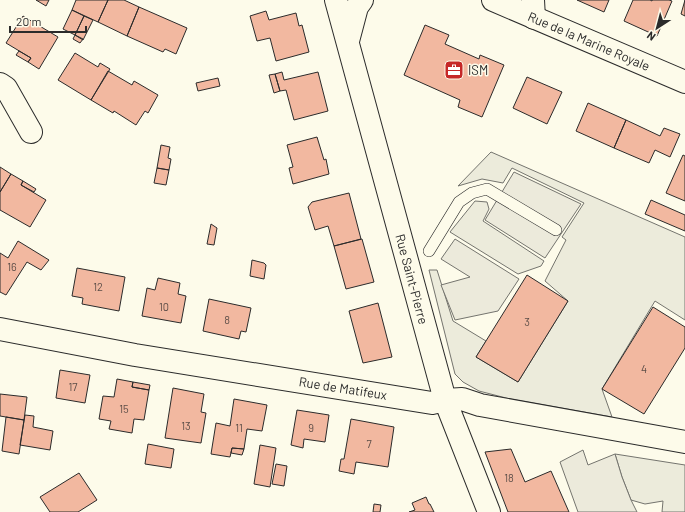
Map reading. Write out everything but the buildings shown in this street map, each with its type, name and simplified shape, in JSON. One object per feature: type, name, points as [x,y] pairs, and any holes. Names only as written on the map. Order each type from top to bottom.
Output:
[{"type":"street","name":"Rue Saint-Pierre","points":[[336,0],[445,400],[489,512]]},
{"type":"street","name":"Rue Saint-Pierre","points":[[348,42],[357,7],[362,0]]},
{"type":"street","name":"Rue de la Marine Royale","points":[[493,0],[533,9],[685,82]]},
{"type":"street","points":[[0,84],[6,88],[31,132]]},
{"type":"street","name":"Rue de Matifeux","points":[[0,329],[135,355],[432,403],[445,400],[462,399],[480,405],[685,442]]},
{"type":"lane","points":[[429,251],[459,202],[472,192],[487,189],[556,230]]},
{"type":"shaded area","points":[[491,152],[685,237],[685,320],[655,301],[602,389],[612,417],[510,399],[479,391],[463,382],[455,374],[429,270],[437,270],[453,321],[486,341],[476,357],[518,382],[568,301],[545,281],[566,240],[562,237],[584,203],[512,168],[503,183],[482,179],[458,186]]},
{"type":"shaded area","points":[[514,172],[581,204],[545,258],[485,220]]},
{"type":"shaded area","points":[[475,201],[487,202],[489,209],[483,221],[544,261],[541,266],[518,274],[450,232]]},
{"type":"shaded area","points":[[455,239],[519,279],[498,311],[455,320],[441,285],[470,277],[441,259]]},
{"type":"shaded area","points":[[583,450],[588,465],[615,454],[622,477],[637,512],[578,512],[560,462]]},
{"type":"shaded area","points":[[615,454],[685,465],[685,512],[662,512],[663,501],[645,504],[631,500]]},
{"type":"place","name":"ISM","points":[[454,70]]}]
